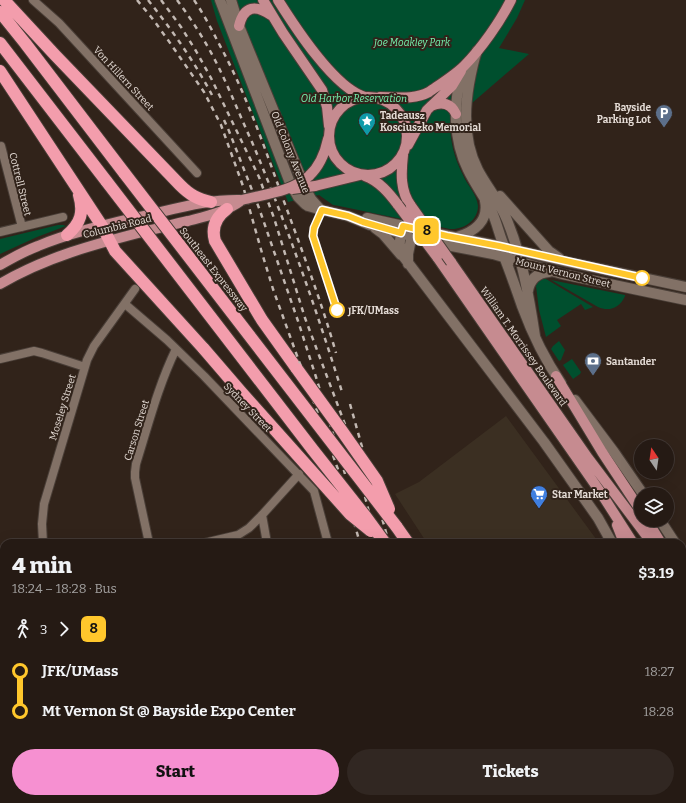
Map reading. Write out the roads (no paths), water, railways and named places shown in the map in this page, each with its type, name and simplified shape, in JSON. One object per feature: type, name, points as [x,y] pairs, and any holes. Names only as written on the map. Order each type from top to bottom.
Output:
[{"type":"highway","points":[[4,0],[183,188],[196,198],[211,202]]},
{"type":"highway","name":"Southeast Expressway","points":[[0,12],[405,539]]},
{"type":"highway","points":[[0,43],[382,539]]},
{"type":"highway","points":[[0,71],[102,226],[115,250],[350,514],[380,539]]},
{"type":"highway","points":[[67,235],[76,226],[82,214],[81,203],[76,187]]},
{"type":"highway","points":[[228,209],[221,214],[215,222],[213,229],[217,245],[271,335],[377,481],[396,526]]},
{"type":"main road","name":"Columbia Road","points":[[263,0],[322,90],[327,107],[329,132],[322,158],[309,176],[297,185],[284,190]]},
{"type":"main road","points":[[278,0],[302,37],[331,73],[347,88],[357,94],[381,99],[397,110],[406,126],[407,141],[404,152]]},
{"type":"main road","points":[[463,67],[431,91],[416,97],[368,97],[351,101],[342,107],[333,118],[329,132],[330,147],[337,161],[348,171],[361,175],[375,175],[394,166],[404,152],[429,107],[452,86],[463,67],[496,26],[511,0]]},
{"type":"main road","points":[[239,26],[244,14],[253,8],[263,10],[272,15]]},
{"type":"main road","points":[[429,107],[437,103],[444,103],[452,107],[456,114]]},
{"type":"main road","name":"William T. Morrissey Boulevard","points":[[404,152],[402,170],[403,188],[406,198],[411,206],[452,262],[588,458],[649,539]]},
{"type":"main road","name":"Columbia Road","points":[[0,265],[39,245],[67,235],[102,226],[211,202],[242,200],[284,190],[315,186],[361,175]]},
{"type":"main road","name":"William T. Morrissey Boulevard","points":[[361,175],[378,183],[388,192],[398,205],[601,493],[631,539]]},
{"type":"main road","name":"Columbia Road","points":[[0,284],[44,261],[72,251],[109,240],[204,217],[228,209],[242,200]]},
{"type":"main road","points":[[556,376],[602,452],[634,500]]},
{"type":"main road","points":[[601,493],[622,539]]},
{"type":"main road","points":[[651,527],[659,539]]},
{"type":"street","name":"Von Hillern Street","points":[[33,0],[59,23],[197,173]]},
{"type":"street","name":"Old Colony Avenue","points":[[220,0],[290,183],[295,193],[304,204],[322,210]]},
{"type":"street","name":"Old Colony Avenue","points":[[231,0],[239,26],[306,190],[313,202],[322,210]]},
{"type":"street","points":[[478,49],[470,78],[465,121],[467,139],[471,154],[482,176],[549,250],[557,257],[568,262]]},
{"type":"street","points":[[463,67],[458,85],[456,114],[458,141],[463,158],[469,174],[493,214],[508,253],[521,263]]},
{"type":"street","name":"Cottrell Street","points":[[2,146],[22,227]]},
{"type":"street","name":"William T. Morrissey Boulevard","points":[[482,176],[502,208],[511,231],[528,293],[535,336]]},
{"type":"street","points":[[457,237],[473,230],[481,222],[486,209],[484,197]]},
{"type":"street","name":"Mount Vernon Street","points":[[322,210],[348,216],[369,218],[413,232],[446,245],[493,254],[552,272],[686,300]]},
{"type":"street","name":"Mount Vernon Street","points":[[348,216],[370,225],[402,229]]},
{"type":"street","points":[[0,232],[63,217]]},
{"type":"street","points":[[370,225],[383,234],[408,264],[544,442],[598,518],[610,539]]},
{"type":"street","points":[[402,229],[399,242],[400,248],[401,253],[408,264]]},
{"type":"street","name":"Mount Vernon Street","points":[[413,232],[457,237],[686,287]]},
{"type":"street","points":[[408,264],[408,254],[413,232]]},
{"type":"street","name":"William T. Morrissey Boulevard","points":[[494,245],[500,249],[505,258],[535,336],[556,376],[614,452],[638,487]]},
{"type":"street","points":[[528,293],[530,284],[534,278],[542,273],[552,272]]},
{"type":"street","name":"Moseley Street","points":[[43,539],[42,524],[44,504],[90,353],[135,289]]},
{"type":"street","name":"Sydney Street","points":[[125,304],[176,349],[314,490],[327,539]]},
{"type":"street","name":"Carson Street","points":[[148,539],[136,478],[136,464],[162,381],[176,349]]},
{"type":"street","points":[[0,359],[34,351],[85,367]]},
{"type":"street","points":[[222,539],[238,535],[249,528],[299,474]]},
{"type":"street","points":[[262,515],[266,539]]},
{"type":"street","points":[[665,527],[672,539]]},
{"type":"railway","points":[[137,0],[152,18],[204,92],[221,125],[243,186],[273,289],[340,475],[359,539]]},
{"type":"railway","points":[[148,0],[182,46],[212,95]]},
{"type":"railway","points":[[161,0],[181,27],[211,78],[259,177],[274,218],[305,318],[349,435],[376,539]]},
{"type":"railway","points":[[177,0],[213,56],[252,142],[277,203],[300,266],[342,392]]},
{"type":"railway","points":[[194,0],[228,61],[253,118],[324,313],[336,353]]},
{"type":"railway","points":[[224,120],[259,208],[298,321],[345,474]]},
{"type":"railway","points":[[350,404],[388,539]]},
{"type":"place","name":"Bayside Parking Lot","points":[[664,128]]},
{"type":"place","name":"Tadeausz Kosciuszko Memorial","points":[[367,136]]},
{"type":"place","name":"JFK/UMass","points":[[337,310]]},
{"type":"place","name":"Santander","points":[[593,376]]},
{"type":"place","name":"Star Market","points":[[539,509]]},
{"type":"park label","name":"Joe Moakley Park","points":[[412,42]]},
{"type":"park label","name":"Old Harbor Reservation","points":[[354,98]]}]
